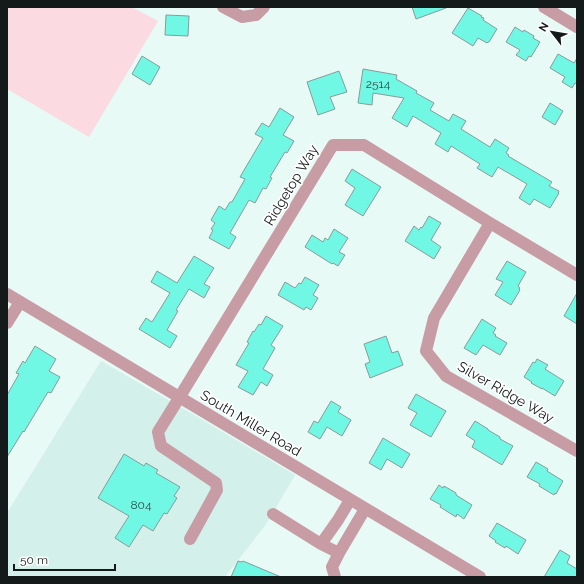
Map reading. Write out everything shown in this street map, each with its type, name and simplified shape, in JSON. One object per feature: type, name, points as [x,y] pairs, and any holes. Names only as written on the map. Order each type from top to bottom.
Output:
[{"type":"street","points":[[223,7],[242,18],[256,15],[264,7]]},
{"type":"street","points":[[544,7],[577,27]]},
{"type":"street","name":"Ridgetop Way","points":[[180,398],[333,145],[364,145],[577,275]]},
{"type":"street","name":"Silver Ridge Way","points":[[490,223],[434,318],[426,351],[446,376],[577,451]]},
{"type":"street","name":"South Miller Road","points":[[7,294],[480,577]]},
{"type":"street","points":[[7,323],[20,302]]},
{"type":"street","points":[[180,398],[158,432],[161,446],[216,483],[217,490],[190,539]]},
{"type":"street","points":[[321,544],[350,500]]},
{"type":"street","points":[[335,577],[332,567],[365,509]]},
{"type":"street","points":[[273,514],[321,544],[339,553]]},
{"type":"shaded area","points":[[7,7],[132,7],[158,21],[89,137],[7,89]]},
{"type":"shaded area","points":[[101,361],[295,475],[267,523],[225,577],[7,577],[7,513]]},
{"type":"building","points":[[412,7],[446,7],[446,8],[416,19]]},
{"type":"building","points":[[468,8],[482,16],[481,17],[484,18],[483,20],[497,29],[489,42],[487,43],[478,38],[473,46],[452,33]]},
{"type":"building","points":[[166,15],[189,16],[188,36],[165,35]]},
{"type":"building","points":[[515,27],[534,36],[533,38],[540,42],[531,57],[529,56],[526,61],[516,55],[520,50],[506,42]]},
{"type":"building","points":[[558,54],[574,63],[577,58],[577,84],[575,83],[572,88],[562,82],[565,77],[550,68]]},
{"type":"building","points":[[142,56],[160,67],[150,85],[132,74]]},
{"type":"building","points":[[363,69],[397,75],[396,79],[434,103],[430,110],[449,121],[453,114],[466,121],[461,129],[490,147],[495,139],[509,148],[506,153],[509,155],[508,156],[552,182],[549,186],[559,191],[550,208],[534,199],[530,205],[519,198],[527,184],[498,167],[492,177],[477,168],[480,164],[451,146],[448,152],[435,144],[441,133],[413,116],[407,127],[392,118],[404,98],[373,93],[372,105],[358,103]]},
{"type":"building","points":[[339,71],[347,92],[330,97],[335,109],[318,115],[307,82]]},
{"type":"building","points":[[550,103],[563,111],[555,125],[542,117]]},
{"type":"building","points":[[280,108],[294,117],[283,135],[294,141],[287,153],[285,152],[270,177],[272,178],[266,189],[263,188],[255,203],[249,200],[230,233],[236,237],[229,249],[209,238],[213,230],[211,229],[215,223],[211,220],[219,206],[225,210],[230,202],[232,202],[245,179],[240,177],[263,138],[255,134],[262,123],[269,127]]},
{"type":"building","points":[[352,169],[381,187],[363,216],[345,205],[355,188],[345,181]]},
{"type":"building","points":[[429,216],[441,223],[431,240],[441,247],[434,259],[405,241],[414,226],[419,230],[421,227],[422,228]]},
{"type":"building","points":[[334,229],[348,238],[339,252],[345,255],[338,266],[333,263],[332,264],[305,247],[312,235],[323,242],[325,238],[328,240]]},
{"type":"building","points":[[194,256],[214,268],[204,284],[210,287],[204,298],[189,289],[176,310],[178,311],[167,330],[177,336],[170,348],[139,329],[146,318],[152,322],[170,293],[151,282],[157,271],[177,283]]},
{"type":"building","points":[[507,261],[526,272],[518,286],[520,290],[511,305],[495,295],[503,282],[496,279]]},
{"type":"building","points":[[305,277],[319,285],[313,295],[318,298],[311,310],[306,307],[304,310],[278,295],[285,282],[295,288],[299,283],[301,284]]},
{"type":"building","points":[[577,293],[577,324],[564,316]]},
{"type":"building","points":[[266,316],[283,326],[271,345],[275,348],[263,369],[273,375],[267,386],[261,382],[253,395],[238,387],[248,371],[236,365],[249,343],[247,342],[253,331],[254,332],[259,324],[261,325]]},
{"type":"building","points":[[482,319],[496,328],[493,333],[496,335],[495,336],[507,343],[500,355],[483,345],[476,355],[464,348]]},
{"type":"building","points":[[386,336],[392,353],[398,351],[403,365],[370,378],[365,364],[370,362],[364,344]]},
{"type":"building","points":[[35,346],[56,359],[49,371],[60,377],[51,393],[48,392],[7,457],[7,395],[19,374],[16,373],[23,361],[25,363]]},
{"type":"building","points":[[537,359],[548,365],[545,369],[564,381],[555,396],[531,383],[532,382],[524,377],[533,362],[535,363]]},
{"type":"building","points":[[416,394],[446,411],[431,437],[410,425],[417,413],[408,408]]},
{"type":"building","points":[[331,401],[341,407],[338,412],[351,420],[342,436],[327,427],[320,439],[308,432],[314,421],[318,423]]},
{"type":"building","points":[[475,421],[500,437],[500,439],[513,446],[502,465],[472,447],[475,441],[466,435]]},
{"type":"building","points":[[383,438],[410,454],[402,468],[387,459],[381,470],[369,463]]},
{"type":"building","points":[[124,454],[144,466],[146,463],[158,470],[156,473],[180,487],[174,496],[177,498],[167,514],[164,513],[153,531],[143,525],[129,547],[115,538],[129,516],[98,498]]},
{"type":"building","points":[[536,462],[563,481],[556,494],[555,493],[554,495],[539,486],[540,484],[527,477]]},
{"type":"building","points":[[439,485],[443,488],[444,486],[456,493],[456,495],[472,505],[464,519],[457,514],[456,517],[440,507],[441,505],[430,499]]},
{"type":"building","points":[[497,523],[526,540],[518,554],[506,546],[505,548],[495,542],[496,541],[489,536]]},
{"type":"building","points":[[560,550],[570,556],[567,563],[577,569],[577,577],[544,577]]},
{"type":"building","points":[[238,561],[243,561],[281,577],[231,577]]}]
